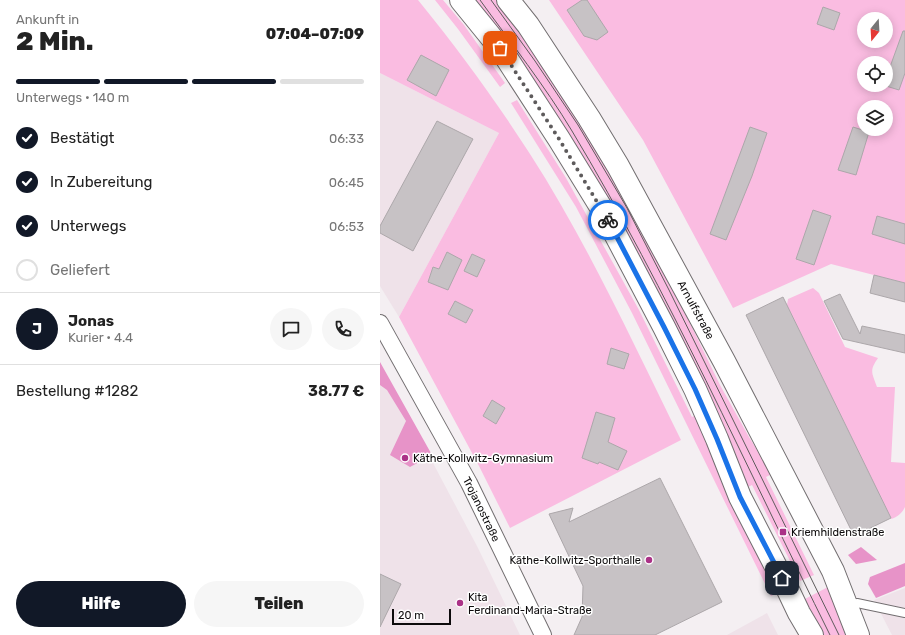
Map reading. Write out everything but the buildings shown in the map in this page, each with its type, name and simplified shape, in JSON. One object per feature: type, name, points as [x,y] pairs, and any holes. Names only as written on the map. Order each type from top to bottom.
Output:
[{"type":"main road","points":[[461,0],[500,48],[602,209],[695,389],[740,497],[799,613],[812,635]]},
{"type":"main road","name":"Arnulfstraße","points":[[508,0],[528,25],[589,118],[626,178],[724,361],[833,571],[858,635]]},
{"type":"street","name":"Trojanostraße","points":[[380,323],[469,483],[543,635]]},
{"type":"lane","points":[[847,606],[857,603],[905,613]]},
{"type":"shaded area","points":[[380,0],[418,0],[448,37],[504,114],[551,188],[591,259],[681,440],[510,528],[479,466],[399,317],[499,133],[380,73]]},
{"type":"shaded area","points":[[435,0],[443,0],[464,25],[505,83],[500,87],[458,29]]},
{"type":"shaded area","points":[[474,0],[497,0],[583,122],[673,288],[720,385],[772,474],[766,477],[814,575],[800,581],[752,485],[746,488]]},
{"type":"shaded area","points":[[549,0],[905,0],[905,283],[831,264],[733,308],[643,140]]},
{"type":"shaded area","points":[[380,73],[499,133],[399,317],[380,286]]},
{"type":"shaded area","points":[[517,100],[566,178],[639,310],[692,417],[696,415],[777,593],[771,596],[632,313],[576,207],[511,103]]},
{"type":"shaded area","points":[[813,288],[819,293],[845,347],[878,358],[872,369],[877,387],[895,387],[891,462],[905,463],[905,507],[900,514],[891,519],[787,305],[788,299]]},
{"type":"shaded area","points":[[380,362],[432,455],[410,467],[390,455],[406,421],[387,390],[380,385]]},
{"type":"shaded area","name":"Käthe-Kollwitz-Gymnasium","points":[[380,363],[478,548],[520,635],[380,635]]},
{"type":"shaded area","points":[[861,547],[877,560],[856,564],[848,555]]},
{"type":"shaded area","points":[[905,563],[905,586],[876,598],[868,584],[870,577]]},
{"type":"shaded area","points":[[828,587],[848,635],[823,635],[803,600]]},
{"type":"shaded area","points":[[905,588],[905,635],[892,635],[874,600]]},
{"type":"shaded area","points":[[767,613],[778,635],[727,635]]},
{"type":"tram line","points":[[480,0],[551,98],[607,192],[706,380],[830,635]]},
{"type":"tram line","points":[[491,0],[535,61],[578,125],[627,208],[839,635]]},
{"type":"way so far","points":[[500,48],[559,139],[608,220]]},
{"type":"place","name":"Käthe-Kollwitz-Gymnasium","points":[[405,458]]},
{"type":"place","name":"Kriemhildenstraße","points":[[783,532]]},
{"type":"place","name":"Käthe-Kollwitz-Sporthalle","points":[[649,560]]},
{"type":"place","name":"Kita Ferdinand-Maria-Straße","points":[[460,603]]},
{"type":"route","points":[[608,220],[695,389],[740,497],[782,578]]}]
